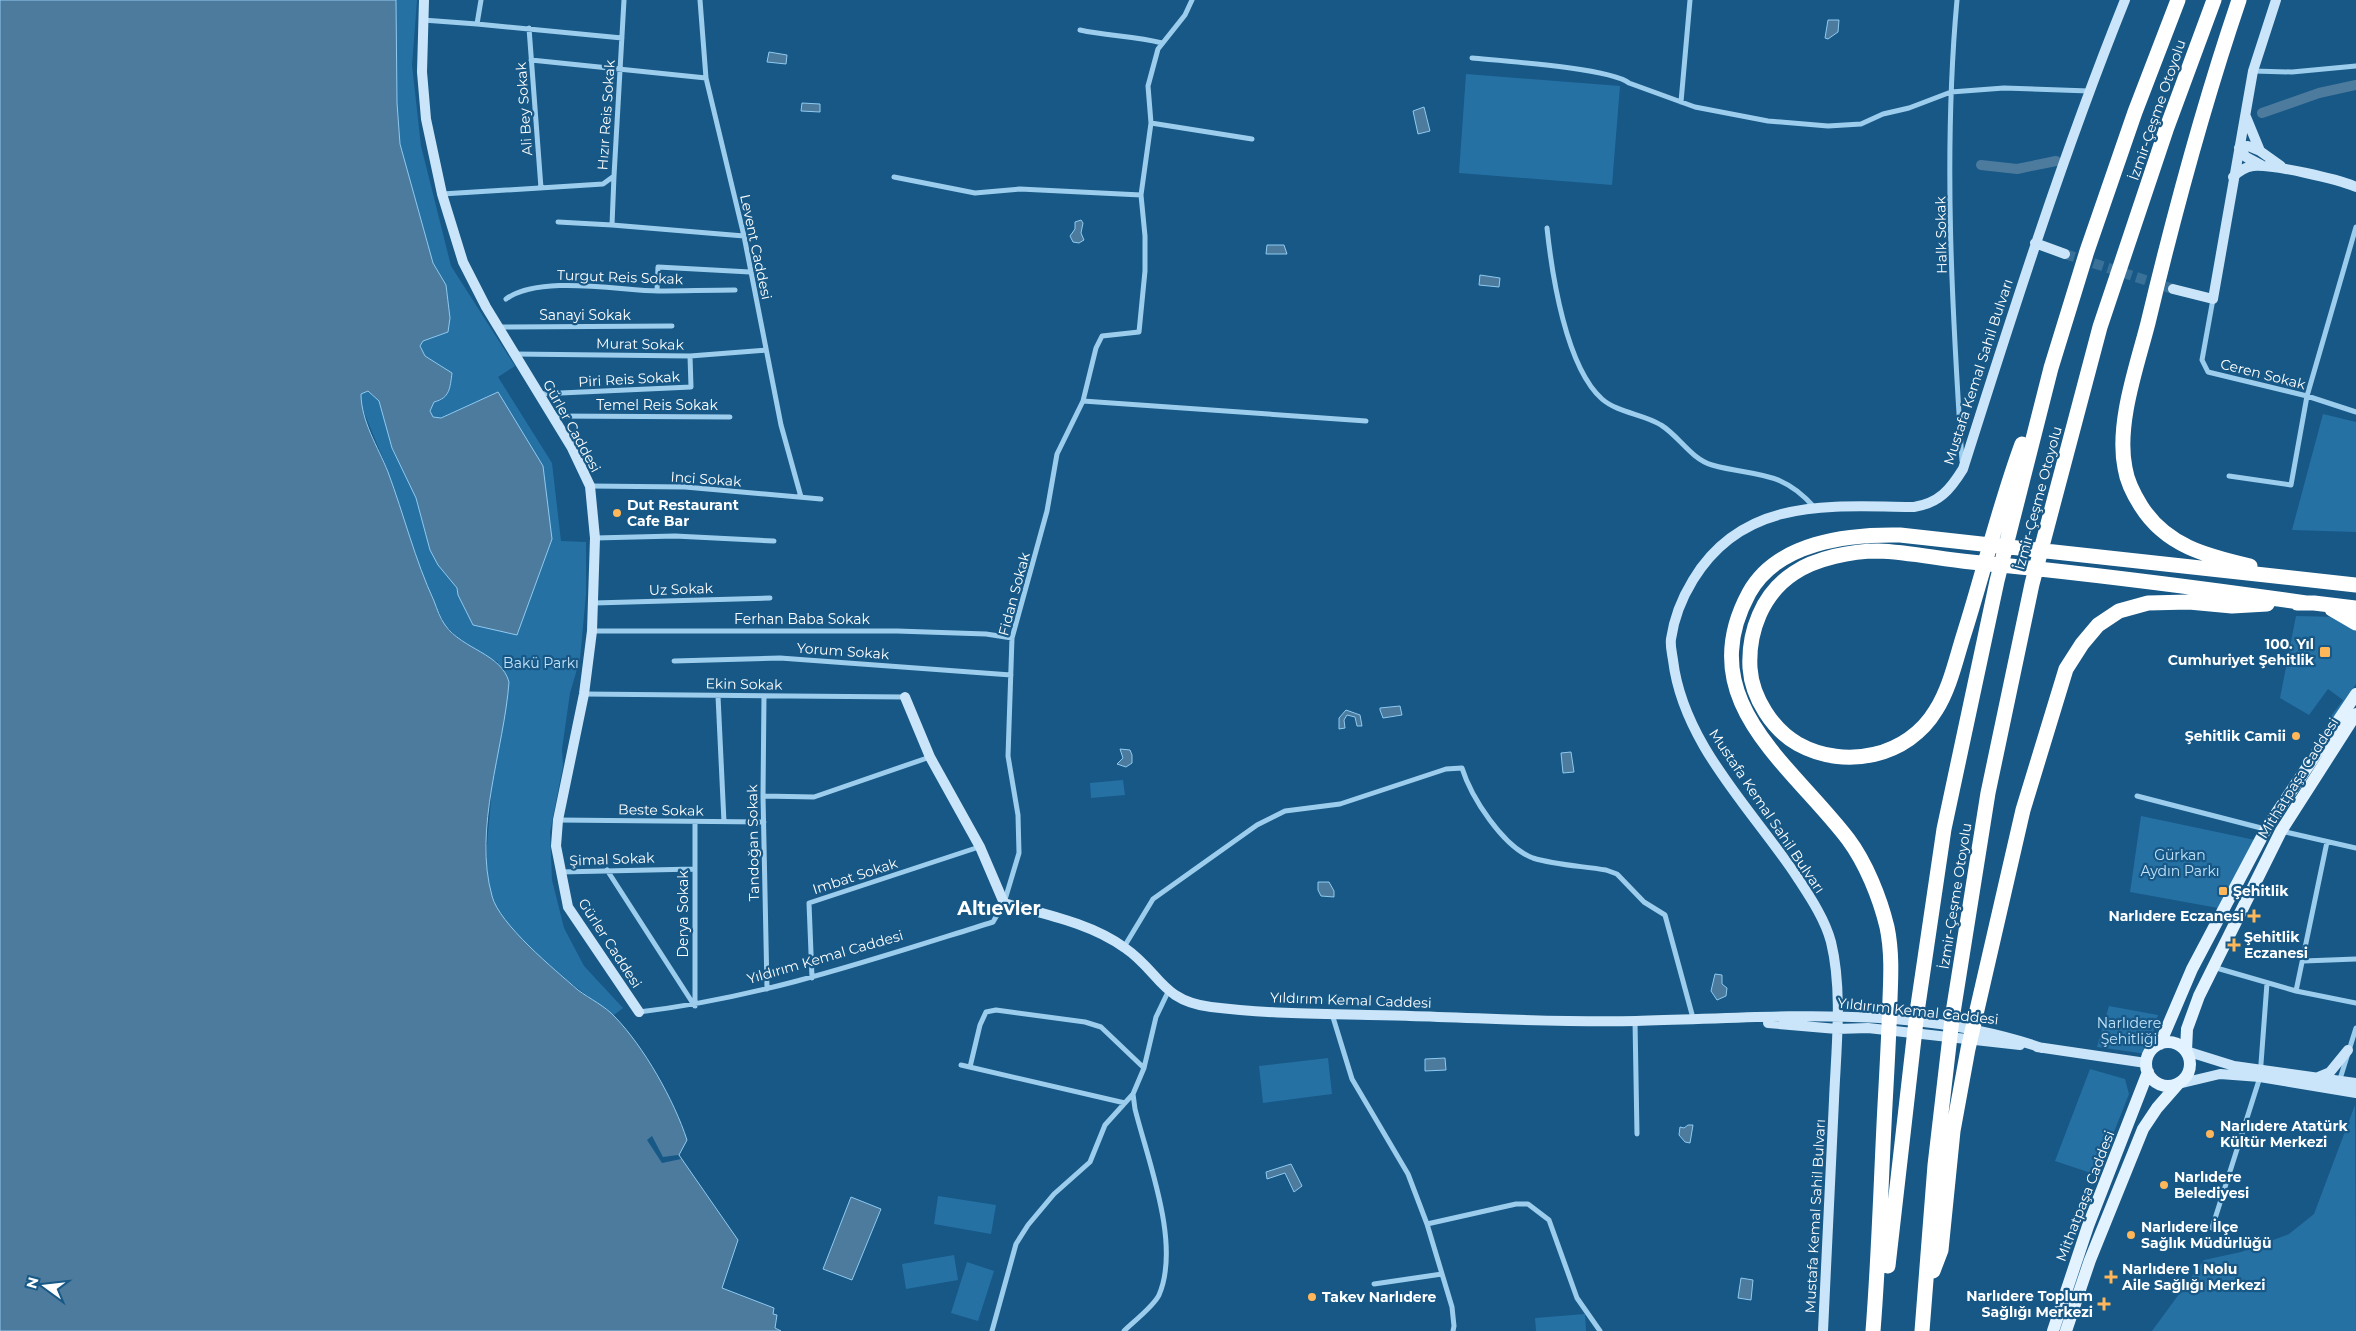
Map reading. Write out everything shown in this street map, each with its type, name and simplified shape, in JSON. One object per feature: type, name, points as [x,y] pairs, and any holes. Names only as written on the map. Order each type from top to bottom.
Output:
[{"type":"highway","name":"İzmir-Çeşme Otoyolu","points":[[1880,1331],[1917,1012],[1944,829],[1997,581],[2003,529],[2088,252],[2135,112],[2178,0]]},
{"type":"highway","name":"İzmir-Çeşme Otoyolu","points":[[1927,1286],[1936,1165],[1948,1045],[1988,793],[2032,584],[2100,327],[2166,130],[2214,0]]},
{"type":"highway","points":[[2239,0],[2196,137],[2128,404],[2124,436],[2125,468],[2134,495],[2150,519],[2168,536],[2186,548],[2208,556],[2310,580],[2356,574]]},
{"type":"highway","points":[[2003,529],[1979,588],[1946,689],[1940,703],[1924,727],[1904,742],[1879,755],[1854,758],[1829,755],[1803,747],[1789,739],[1773,724],[1760,702],[1751,677],[1749,651],[1753,629],[1764,606],[1778,586],[1795,572],[1836,557],[1878,551],[1917,555],[2129,578],[2356,608]]},
{"type":"highway","points":[[1873,1331],[1881,1215],[1889,1044],[1890,949],[1887,928],[1881,905],[1850,841],[1754,729],[1736,690],[1731,664],[1733,633],[1739,612],[1754,585],[1774,565],[1797,552],[1826,542],[1874,535],[1900,535],[2356,585]]},
{"type":"highway","points":[[1922,1331],[1927,1286],[1941,1250],[1953,1131],[1968,1049],[2023,810],[2063,678],[2082,644],[2098,625],[2119,611],[2148,603],[2189,602],[2232,606],[2310,603],[2331,608],[2356,623]]},
{"type":"main road","name":"Mithatpaşa Caddesi","points":[[2160,1044],[2192,969],[2266,829],[2356,694]]},
{"type":"main road","name":"Mithatpaşa Caddesi","points":[[2186,1051],[2187,1029],[2199,996],[2281,830],[2352,728],[2356,714]]},
{"type":"main road","points":[[2171,1042],[2186,1051],[2190,1069],[2183,1080],[2178,1084],[2164,1086],[2157,1083],[2147,1068],[2150,1052],[2160,1044],[2171,1042]]},
{"type":"main road","name":"Mithatpaşa Caddesi","points":[[2053,1331],[2088,1226],[2147,1068]]},
{"type":"main road","name":"Mithatpaşa Caddesi","points":[[2066,1331],[2090,1260],[2143,1129],[2157,1108],[2178,1084]]},
{"type":"street","name":"Gürler Caddesi","points":[[424,0],[424,102],[442,194],[468,276],[572,448],[590,486],[595,538],[592,630],[584,694],[558,820],[556,846],[568,907],[639,1012]]},
{"type":"street","points":[[477,24],[481,0]]},
{"type":"street","name":"Hızır Reis Sokak","points":[[442,194],[604,184],[614,176],[624,0]]},
{"type":"street","name":"Levent Caddesi","points":[[700,0],[706,78],[744,236],[781,425],[801,497]]},
{"type":"street","points":[[894,177],[975,193],[1020,189],[1141,195],[1151,124],[1148,86],[1151,68],[1162,43],[1185,14],[1192,0]]},
{"type":"street","points":[[1681,102],[1690,0]]},
{"type":"street","name":"Halk Sokak","points":[[1957,0],[1951,92],[1950,159],[1952,260],[1963,469]]},
{"type":"street","name":"Mustafa Kemal Sahil Bulvarı","points":[[1823,1331],[1837,1029],[1834,956],[1824,923],[1787,863],[1714,760],[1688,716],[1676,678],[1671,641],[1682,598],[1700,568],[1728,539],[1763,518],[1814,507],[1914,507],[1925,505],[1941,498],[1963,469],[2035,243],[2089,91],[2125,0]]},
{"type":"street","points":[[2173,289],[2213,299],[2253,71],[2276,0]]},
{"type":"street","points":[[423,20],[529,28],[622,38]]},
{"type":"street","name":"Ali Bey Sokak","points":[[529,28],[541,188]]},
{"type":"street","points":[[1080,30],[1099,35],[1144,38],[1162,43]]},
{"type":"street","points":[[1472,58],[1621,77],[1629,83],[1695,107],[1768,120],[1828,126],[1861,124],[1883,114],[1909,108],[1951,92],[2004,88],[2089,91]]},
{"type":"street","points":[[532,60],[706,78]]},
{"type":"street","points":[[2253,71],[2292,72],[2356,66]]},
{"type":"street","points":[[2245,114],[2260,151]]},
{"type":"street","points":[[1151,124],[1252,138]]},
{"type":"street","points":[[2239,148],[2248,146],[2260,151],[2288,170]]},
{"type":"street","points":[[2239,148],[2246,157],[2262,166]]},
{"type":"street","points":[[2233,177],[2244,168],[2262,166],[2334,180],[2356,187]]},
{"type":"street","points":[[612,225],[614,176]]},
{"type":"street","name":"Fidan Sokak","points":[[1004,903],[1019,853],[1018,815],[1008,756],[1012,638],[1047,511],[1057,454],[1084,401],[1096,348],[1102,336],[1139,332],[1145,271],[1145,236],[1141,195]]},
{"type":"street","points":[[558,222],[744,236]]},
{"type":"street","points":[[2229,476],[2291,485],[2307,396],[2356,227]]},
{"type":"street","points":[[1547,228],[1551,268],[1563,319],[1572,347],[1592,388],[1604,401],[1660,424],[1701,460],[1710,465],[1775,478],[1793,486],[1814,507]]},
{"type":"street","points":[[2035,243],[2065,254]]},
{"type":"street","points":[[657,291],[658,268],[750,272]]},
{"type":"street","name":"Turgut Reis Sokak","points":[[506,299],[513,294],[551,285],[657,291],[735,290]]},
{"type":"street","name":"Ceren Sokak","points":[[2213,299],[2202,360],[2208,372],[2307,396],[2356,412]]},
{"type":"street","name":"Sanayi Sokak","points":[[498,327],[672,326]]},
{"type":"street","name":"Murat Sokak","points":[[514,354],[690,356],[766,350]]},
{"type":"street","name":"Piri Reis Sokak","points":[[539,394],[691,387],[690,356]]},
{"type":"street","points":[[1084,401],[1366,420]]},
{"type":"street","name":"Temel Reis Sokak","points":[[553,416],[730,417]]},
{"type":"street","name":"Inci Sokak","points":[[590,486],[685,487],[821,499]]},
{"type":"street","points":[[595,538],[675,536],[774,541]]},
{"type":"street","name":"Uz Sokak","points":[[594,603],[770,598]]},
{"type":"street","name":"Ferhan Baba Sokak","points":[[592,630],[897,631],[986,634],[1012,638]]},
{"type":"street","name":"Yorum Sokak","points":[[674,661],[780,658],[1011,675]]},
{"type":"street","name":"Ekin Sokak","points":[[584,694],[905,697]]},
{"type":"street","points":[[718,696],[724,822]]},
{"type":"street","name":"Tandoğan Sokak","points":[[764,696],[763,796],[767,989]]},
{"type":"street","points":[[905,697],[930,757],[980,847],[1004,903]]},
{"type":"street","points":[[763,796],[814,797],[930,757]]},
{"type":"street","points":[[1124,946],[1153,899],[1257,825],[1285,811],[1340,804],[1446,769],[1462,768],[1467,784],[1485,815],[1513,844],[1531,857],[1606,870],[1617,874],[1644,902],[1665,915],[1693,1018]]},
{"type":"street","points":[[2138,796],[2266,829]]},
{"type":"street","name":"Beste Sokak","points":[[558,820],[764,822]]},
{"type":"street","name":"Derya Sokak","points":[[694,1006],[695,822]]},
{"type":"street","points":[[2281,830],[2356,848]]},
{"type":"street","points":[[2296,991],[2304,961],[2327,842]]},
{"type":"street","name":"Imbat Sokak","points":[[812,978],[809,903],[980,847]]},
{"type":"street","name":"Şimal Sokak","points":[[560,872],[695,869]]},
{"type":"street","points":[[607,870],[694,1006]]},
{"type":"street","name":"Yıldırım Kemal Caddesi","points":[[639,1012],[694,1006],[812,978],[993,922],[1004,903],[1060,918],[1124,946],[1142,962],[1168,992],[1194,1005],[1332,1013],[1635,1021],[1693,1018],[1728,1019],[1837,1029],[1877,1029],[2042,1048],[2147,1068]]},
{"type":"street","points":[[2304,961],[2356,958]]},
{"type":"street","points":[[2213,967],[2296,991],[2356,1003]]},
{"type":"street","points":[[2212,1228],[2260,1074],[2267,982]]},
{"type":"street","points":[[992,1331],[1016,1244],[1028,1225],[1054,1194],[1090,1162],[1106,1125],[1133,1094],[1144,1068],[1156,1017],[1168,992]]},
{"type":"street","points":[[970,1067],[980,1025],[986,1012],[996,1010],[1085,1022],[1101,1027],[1144,1068]]},
{"type":"street","points":[[1332,1013],[1352,1079],[1408,1174],[1427,1224],[1452,1307],[1453,1331]]},
{"type":"street","name":"Yıldırım Kemal Caddesi","points":[[1728,1019],[1836,1015],[1871,1017],[1993,1033],[2042,1048]]},
{"type":"street","points":[[1635,1021],[1637,1134]]},
{"type":"street","points":[[2340,1079],[2356,1028]]},
{"type":"street","points":[[2317,1077],[2330,1072],[2348,1050]]},
{"type":"street","points":[[2186,1051],[2260,1074],[2354,1088]]},
{"type":"street","points":[[961,1065],[1125,1103]]},
{"type":"street","points":[[2178,1084],[2220,1074],[2260,1074],[2340,1079],[2354,1088]]},
{"type":"street","points":[[1124,1331],[1158,1297],[1167,1262],[1167,1232],[1135,1109],[1133,1094]]},
{"type":"street","points":[[1427,1224],[1516,1204],[1528,1204],[1549,1220],[1577,1298],[1600,1331]]},
{"type":"street","points":[[1374,1284],[1442,1274]]},
{"type":"green space","name":"Bakü Parkı","points":[[396,0],[417,0],[412,65],[421,146],[451,266],[515,366],[498,377],[552,463],[561,541],[586,542],[586,594],[580,659],[570,693],[562,749],[563,766],[550,832],[552,880],[564,928],[584,966],[623,1008],[614,1015],[564,977],[527,945],[499,912],[492,897],[487,873],[487,848],[498,662],[467,646],[445,625],[424,581],[388,471],[361,405],[361,394],[368,391],[379,401],[392,448],[416,498],[430,550],[457,588],[458,595],[498,392],[441,418],[433,418],[430,411],[434,402],[442,400],[442,366],[425,356],[420,346],[423,341],[448,332],[450,318],[446,285],[433,263],[400,144],[397,103]]},
{"type":"green space","points":[[1466,74],[1620,86],[1612,185],[1459,173]]},
{"type":"green space","points":[[2323,414],[2356,422],[2356,532],[2292,530]]},
{"type":"green space","points":[[2296,616],[2337,617],[2356,628],[2356,684],[2332,720],[2329,719],[2343,700],[2328,689],[2309,715],[2280,698]]},
{"type":"green space","points":[[1123,780],[1125,795],[1091,798],[1090,783]]},
{"type":"green space","name":"Gürkan Aydın Parkı","points":[[2141,816],[2255,840],[2218,908],[2130,892]]},
{"type":"green space","name":"Narlıdere Şehitliği","points":[[2109,1006],[2158,1015],[2147,1054],[2097,1047]]},
{"type":"green space","points":[[1328,1058],[1332,1094],[1263,1103],[1259,1066]]},
{"type":"green space","points":[[2090,1069],[2125,1079],[2129,1094],[2097,1175],[2055,1161]]},
{"type":"green space","points":[[2355,1105],[2356,1331],[2152,1331],[2204,1260],[2241,1252],[2289,1234],[2314,1214]]},
{"type":"green space","points":[[938,1196],[996,1205],[991,1234],[934,1224]]},
{"type":"green space","points":[[954,1255],[958,1280],[906,1289],[902,1264]]},
{"type":"green space","points":[[967,1262],[994,1271],[978,1321],[951,1313]]},
{"type":"green space","points":[[1585,1314],[1586,1331],[1536,1331],[1535,1318]]},
{"type":"shaded area","points":[[0,0],[396,0],[397,103],[400,144],[433,263],[446,285],[450,318],[448,332],[423,341],[420,346],[425,356],[452,373],[448,392],[443,398],[434,402],[430,411],[433,417],[441,418],[498,392],[543,466],[552,539],[517,635],[473,625],[458,595],[457,588],[438,565],[430,550],[416,498],[392,448],[379,401],[368,391],[361,394],[367,424],[388,472],[421,570],[445,625],[461,640],[498,664],[505,672],[509,682],[488,816],[487,870],[492,896],[505,920],[516,933],[578,990],[611,1013],[637,1043],[666,1091],[687,1140],[679,1155],[738,1240],[722,1288],[774,1308],[773,1314],[777,1315],[775,1328],[781,1331],[0,1331]]},
{"type":"shaded area","points":[[1828,20],[1839,20],[1838,32],[1828,39],[1825,38]]},
{"type":"shaded area","points":[[769,52],[787,55],[786,64],[767,62]]},
{"type":"shaded area","points":[[802,103],[820,104],[820,112],[801,111]]},
{"type":"shaded area","points":[[1424,107],[1430,131],[1418,134],[1413,111]]},
{"type":"shaded area","points":[[1081,220],[1083,223],[1081,233],[1084,240],[1079,243],[1073,242],[1070,236],[1075,229],[1075,222]]},
{"type":"shaded area","points":[[1267,245],[1284,245],[1287,254],[1266,254]]},
{"type":"shaded area","points":[[1480,275],[1500,278],[1499,287],[1479,285]]},
{"type":"shaded area","points":[[1400,706],[1402,715],[1383,718],[1380,708]]},
{"type":"shaded area","points":[[1346,710],[1360,715],[1362,726],[1357,726],[1355,717],[1347,715],[1344,720],[1345,728],[1339,729],[1339,718]]},
{"type":"shaded area","points":[[1120,749],[1130,750],[1132,755],[1132,763],[1126,767],[1117,764],[1123,758]]},
{"type":"shaded area","points":[[1571,752],[1574,772],[1563,773],[1561,753]]},
{"type":"shaded area","points":[[1318,882],[1329,882],[1334,891],[1334,897],[1321,896],[1318,890]]},
{"type":"shaded area","points":[[1715,974],[1722,975],[1722,984],[1727,988],[1726,996],[1717,1000],[1711,991]]},
{"type":"shaded area","points":[[1445,1058],[1446,1070],[1425,1071],[1425,1059]]},
{"type":"shaded area","points":[[1688,1125],[1693,1125],[1690,1143],[1685,1142],[1679,1135],[1680,1127],[1684,1128]]},
{"type":"shaded area","points":[[1291,1164],[1302,1186],[1294,1192],[1285,1173],[1267,1179],[1266,1172]]},
{"type":"shaded area","points":[[851,1197],[881,1209],[852,1280],[823,1269]]},
{"type":"shaded area","points":[[1741,1278],[1753,1280],[1751,1300],[1738,1298]]},
{"type":"pier","points":[[652,1136],[663,1157],[678,1155],[681,1159],[662,1163],[647,1140]]},
{"type":"waterway","points":[[2262,113],[2319,93],[2356,85]]},
{"type":"waterway","points":[[1981,165],[2017,169],[2056,161]]},
{"type":"tunnel","points":[[2065,254],[2173,289]]},
{"type":"place","name":"Dut Restaurant Cafe Bar","points":[[617,513]]},
{"type":"place","name":"100. Yıl Cumhuriyet Şehitlik","points":[[2325,652]]},
{"type":"place","name":"Şehitlik Camii","points":[[2296,736]]},
{"type":"place","name":"Şehitlik","points":[[2223,891]]},
{"type":"place","name":"Narlıdere Eczanesi","points":[[2254,916]]},
{"type":"place","name":"Şehitlik Eczanesi","points":[[2234,945]]},
{"type":"place","name":"Narlıdere Atatürk Kültür Merkezi","points":[[2210,1134]]},
{"type":"place","name":"Narlıdere Belediyesi","points":[[2164,1185]]},
{"type":"place","name":"Narlıdere İlçe Sağlık Müdürlüğü","points":[[2131,1235]]},
{"type":"place","name":"Narlıdere 1 Nolu Aile Sağlığı Merkezi","points":[[2111,1277]]},
{"type":"place","name":"Takev Narlıdere","points":[[1312,1297]]},
{"type":"place","name":"Narlıdere Toplum Sağlığı Merkezi","points":[[2104,1304]]},
{"type":"district","name":"Altıevler","points":[[999,908]]}]
